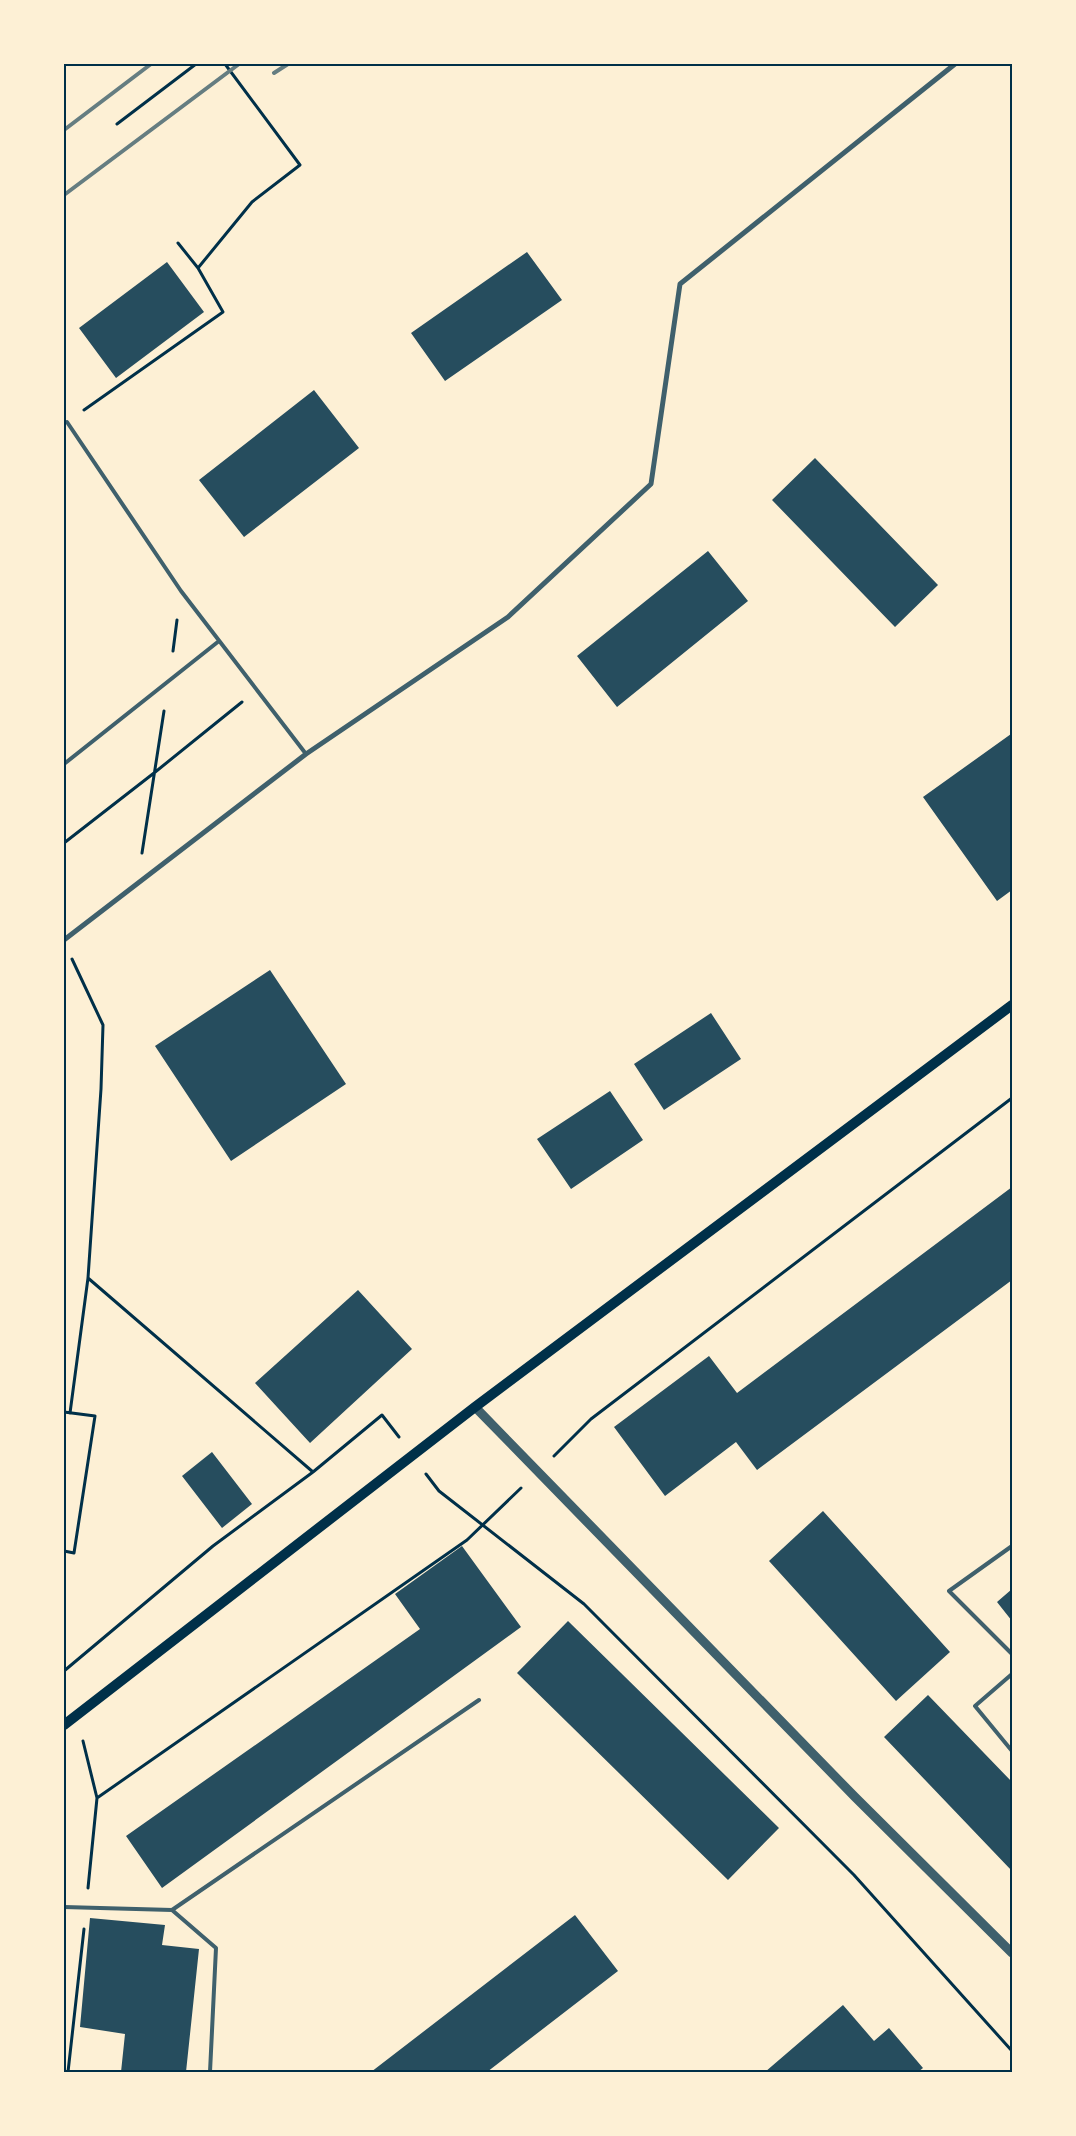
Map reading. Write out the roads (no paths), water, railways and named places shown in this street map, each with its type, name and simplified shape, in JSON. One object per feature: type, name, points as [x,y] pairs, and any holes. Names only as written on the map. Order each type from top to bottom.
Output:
[{"type":"main road","points":[[64,1726],[475,1407],[1012,1005]]},
{"type":"street","points":[[64,940],[306,754],[508,618],[651,484],[680,284],[956,64]]},
{"type":"street","points":[[475,1407],[855,1797],[1012,1953]]},
{"type":"lane","points":[[67,422],[181,591],[306,754]]},
{"type":"lane","points":[[64,764],[219,641]]},
{"type":"lane","points":[[1012,1546],[949,1592],[1012,1654]]},
{"type":"lane","points":[[1012,1674],[975,1706],[1012,1750]]},
{"type":"lane","points":[[64,1907],[172,1910],[480,1700]]},
{"type":"lane","points":[[172,1910],[216,1948],[210,2072]]},
{"type":"railway","points":[[64,130],[151,64]]},
{"type":"railway","points":[[64,195],[239,64]]},
{"type":"railway","points":[[274,73],[288,64]]}]
